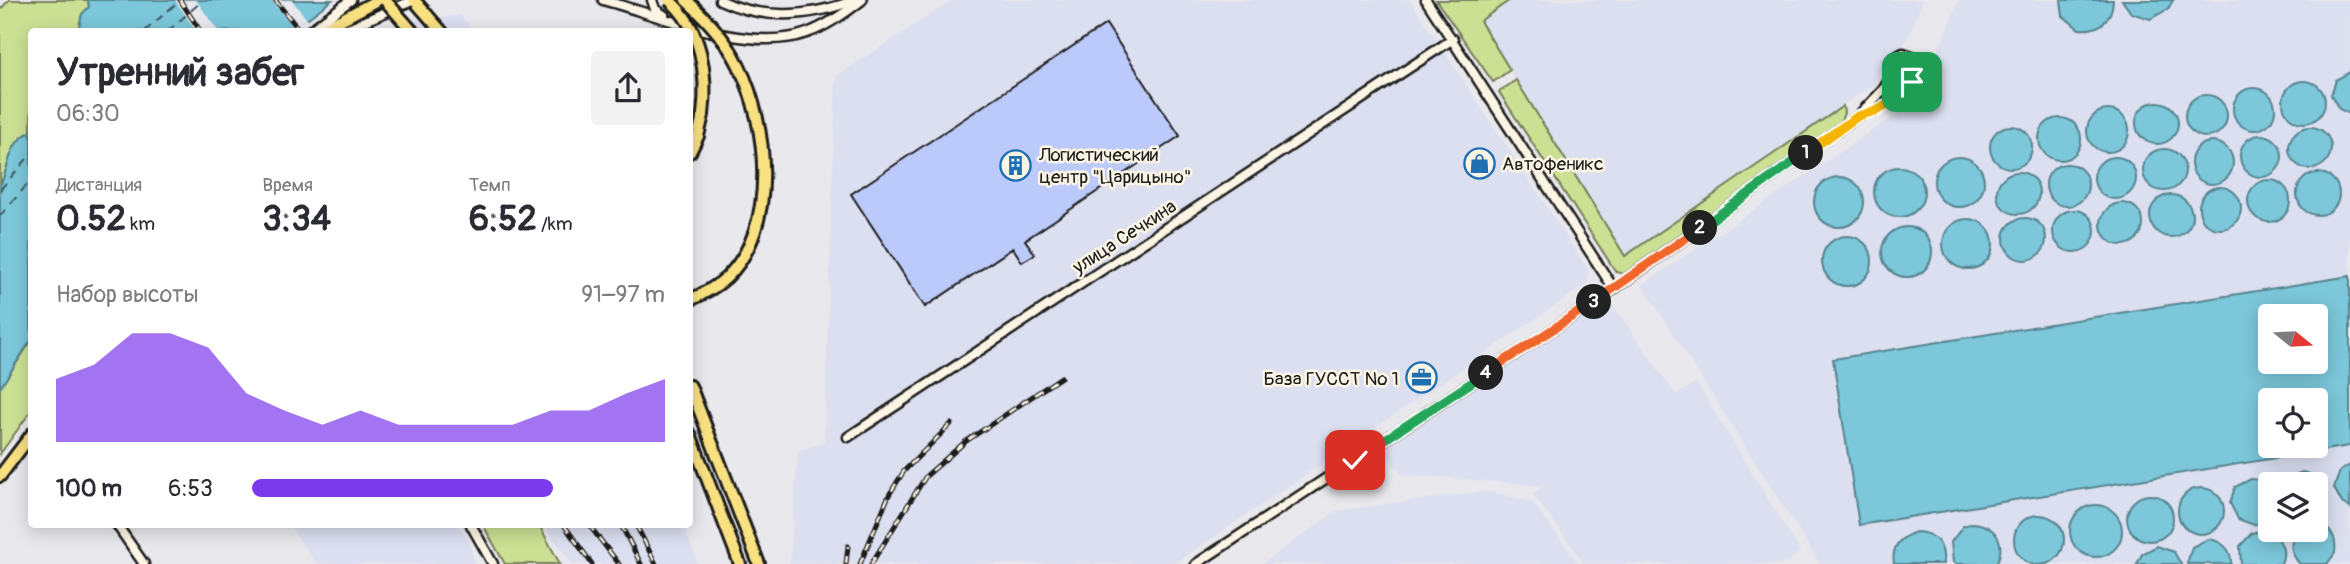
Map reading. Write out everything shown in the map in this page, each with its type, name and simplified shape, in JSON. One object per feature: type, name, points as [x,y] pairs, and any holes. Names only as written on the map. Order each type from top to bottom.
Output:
[{"type":"main road","points":[[326,28],[379,0],[400,28]]},
{"type":"main road","points":[[385,0],[410,28]]},
{"type":"main road","points":[[414,0],[438,28]]},
{"type":"main road","points":[[668,0],[690,28]]},
{"type":"main road","points":[[686,0],[722,38],[743,74],[757,114],[764,175],[753,235],[743,257],[727,278],[693,298]]},
{"type":"main road","points":[[693,34],[706,75],[704,116],[693,146]]},
{"type":"main road","points":[[693,394],[759,564]]},
{"type":"main road","points":[[0,476],[28,439]]},
{"type":"main road","points":[[693,442],[738,559]]},
{"type":"street","points":[[313,28],[351,0]]},
{"type":"street","points":[[348,28],[414,0]]},
{"type":"street","points":[[603,0],[744,38],[783,39],[808,33],[840,16],[862,0]]},
{"type":"street","points":[[652,0],[660,13],[676,20]]},
{"type":"street","points":[[720,0],[742,10],[780,15],[817,12],[855,0]]},
{"type":"street","points":[[1426,0],[1614,289]]},
{"type":"street","name":"улица Сечкина","points":[[848,437],[1453,39]]},
{"type":"street","points":[[1196,564],[1614,289],[1858,116],[1883,90],[1894,58],[1907,53],[1915,57],[1919,70],[1906,89],[1878,110],[1858,116]]},
{"type":"street","points":[[119,528],[144,564]]},
{"type":"street","points":[[473,528],[493,564]]},
{"type":"shaded area","points":[[953,0],[1410,0],[1589,271],[1587,284],[1174,564],[790,564],[798,450],[824,443],[836,76]]},
{"type":"shaded area","points":[[1510,0],[1923,0],[1907,40],[1878,73],[1874,84],[1625,256],[1479,20]]},
{"type":"shaded area","points":[[1959,0],[2350,0],[2350,564],[1820,564],[1642,285],[1918,100]]},
{"type":"shaded area","points":[[461,15],[471,28],[389,28],[398,23]]},
{"type":"shaded area","points":[[1608,298],[1676,395],[1696,382],[1800,551],[1786,564],[1585,564],[1533,494],[1544,486],[1402,474],[1381,447]]},
{"type":"shaded area","points":[[1486,491],[1532,502],[1579,564],[1262,564],[1336,511]]},
{"type":"shaded area","points":[[290,528],[460,528],[469,540],[475,564],[317,564]]},
{"type":"shaded area","points":[[546,528],[684,528],[698,564],[572,564]]},
{"type":"green space","points":[[9,0],[88,0],[89,7],[82,14],[79,28],[28,28],[28,134],[14,148],[0,185],[0,10]]},
{"type":"green space","points":[[1436,0],[1510,0],[1480,21],[1510,70],[1493,82]]},
{"type":"green space","points":[[1516,80],[1625,256],[1843,106],[1844,113],[1840,123],[1623,274],[1616,272],[1499,92]]},
{"type":"green space","points":[[28,346],[28,415],[0,454],[0,388]]},
{"type":"green space","points":[[485,528],[541,528],[560,564],[505,564]]},
{"type":"water","points":[[88,0],[332,0],[295,28],[79,28],[82,14],[89,7]]},
{"type":"water","points":[[2061,0],[2113,0],[2110,14],[2103,23],[2093,28],[2079,29],[2063,16]]},
{"type":"water","points":[[2122,0],[2173,0],[2168,9],[2150,19],[2131,13]]},
{"type":"water","points":[[2350,72],[2350,114],[2339,109],[2331,95],[2336,80]]},
{"type":"water","points":[[2304,81],[2319,87],[2325,102],[2319,117],[2304,123],[2289,117],[2283,102],[2289,87]]},
{"type":"water","points":[[2254,88],[2269,94],[2275,109],[2269,124],[2254,130],[2239,124],[2233,109],[2239,94]]},
{"type":"water","points":[[2206,95],[2221,101],[2227,116],[2221,131],[2206,137],[2191,131],[2185,116],[2191,101]]},
{"type":"water","points":[[2157,102],[2172,108],[2178,123],[2172,138],[2157,144],[2142,138],[2136,123],[2142,108]]},
{"type":"water","points":[[2108,110],[2123,116],[2129,131],[2123,146],[2108,152],[2093,146],[2087,131],[2093,116]]},
{"type":"water","points":[[2060,118],[2075,124],[2081,139],[2075,154],[2060,160],[2045,154],[2039,139],[2045,124]]},
{"type":"water","points":[[2011,126],[2026,132],[2032,147],[2026,162],[2011,168],[1996,162],[1990,147],[1996,132]]},
{"type":"water","points":[[2310,127],[2325,133],[2331,148],[2325,163],[2310,169],[2295,163],[2289,148],[2295,133]]},
{"type":"water","points":[[28,134],[28,345],[0,388],[0,185],[14,148]]},
{"type":"water","points":[[2261,135],[2276,141],[2282,156],[2276,171],[2261,177],[2246,171],[2240,156],[2246,141]]},
{"type":"water","points":[[2212,142],[2227,148],[2233,163],[2227,178],[2212,184],[2197,178],[2191,163],[2197,148]]},
{"type":"water","points":[[2164,149],[2179,155],[2185,170],[2179,185],[2164,191],[2149,185],[2143,170],[2149,155]]},
{"type":"water","points":[[1959,157],[1977,164],[1984,182],[1977,200],[1959,207],[1941,200],[1934,182],[1941,164]]},
{"type":"water","points":[[2115,157],[2130,163],[2136,178],[2130,193],[2115,199],[2100,193],[2094,178],[2100,163]]},
{"type":"water","points":[[2067,164],[2082,170],[2088,185],[2082,200],[2067,206],[2052,200],[2046,185],[2052,170]]},
{"type":"water","points":[[1899,167],[1917,174],[1924,192],[1917,210],[1899,217],[1881,210],[1874,192],[1881,174]]},
{"type":"water","points":[[2018,172],[2033,178],[2039,193],[2033,208],[2018,214],[2003,208],[1997,193],[2003,178]]},
{"type":"water","points":[[2318,173],[2333,179],[2339,194],[2333,209],[2318,215],[2303,209],[2297,194],[2303,179]]},
{"type":"water","points":[[1839,177],[1857,184],[1864,202],[1857,220],[1839,227],[1821,220],[1814,202],[1821,184]]},
{"type":"water","points":[[2269,180],[2284,186],[2290,201],[2284,216],[2269,222],[2254,216],[2248,201],[2254,186]]},
{"type":"water","points":[[2220,187],[2235,193],[2241,208],[2235,223],[2220,229],[2205,223],[2199,208],[2205,193]]},
{"type":"water","points":[[2171,195],[2186,201],[2192,216],[2186,231],[2171,237],[2156,231],[2150,216],[2156,201]]},
{"type":"water","points":[[2122,203],[2137,209],[2143,224],[2137,239],[2122,245],[2107,239],[2101,224],[2107,209]]},
{"type":"water","points":[[2074,210],[2089,216],[2095,231],[2089,246],[2074,252],[2059,246],[2053,231],[2059,216]]},
{"type":"water","points":[[2025,218],[2040,224],[2046,239],[2040,254],[2025,260],[2010,254],[2004,239],[2010,224]]},
{"type":"water","points":[[1968,219],[1986,226],[1993,244],[1986,262],[1968,269],[1950,262],[1943,244],[1950,226]]},
{"type":"water","points":[[1907,227],[1925,234],[1932,252],[1925,270],[1907,277],[1889,270],[1882,252],[1889,234]]},
{"type":"water","points":[[1847,236],[1865,243],[1872,261],[1865,279],[1847,286],[1829,279],[1822,261],[1829,243]]},
{"type":"water","points":[[2350,276],[2350,446],[2328,450],[2328,388],[2258,388],[2258,458],[2275,458],[1859,525],[1833,359]]},
{"type":"water","points":[[2350,465],[2350,508],[2342,503],[2334,488],[2340,471]]},
{"type":"water","points":[[2251,479],[2258,480],[2258,523],[2254,525],[2238,519],[2230,503],[2235,487]]},
{"type":"water","points":[[2201,488],[2217,495],[2224,511],[2217,527],[2201,534],[2185,527],[2178,511],[2185,495]]},
{"type":"water","points":[[2150,495],[2166,502],[2173,518],[2166,534],[2150,541],[2134,534],[2127,518],[2134,502]]},
{"type":"water","points":[[2096,505],[2106,507],[2114,513],[2120,521],[2120,541],[2114,549],[2106,555],[2096,557],[2086,555],[2078,549],[2072,541],[2070,531],[2072,521],[2078,513],[2086,507]]},
{"type":"water","points":[[2029,516],[2049,516],[2063,530],[2063,550],[2049,564],[2029,564],[2015,550],[2015,530]]},
{"type":"water","points":[[1973,523],[1988,527],[1997,536],[2000,549],[1996,564],[1953,562],[1951,542],[1963,526]]},
{"type":"water","points":[[2328,529],[2335,542],[2335,553],[2327,564],[2300,564],[2291,547],[2292,542],[2328,542]]},
{"type":"water","points":[[1916,532],[1929,535],[1937,541],[1942,551],[1943,564],[1894,564],[1895,548],[1905,537]]},
{"type":"water","points":[[2258,532],[2258,542],[2280,542],[2283,552],[2281,564],[2241,564],[2240,546],[2252,533]]},
{"type":"water","points":[[2208,539],[2225,547],[2230,554],[2231,564],[2187,564],[2192,547]]},
{"type":"water","points":[[2157,546],[2174,552],[2181,564],[2137,564],[2142,554]]},
{"type":"pier","points":[[175,0],[196,0],[216,28],[194,28]]},
{"type":"pier","points":[[271,0],[292,0],[309,22],[301,28],[294,28]]},
{"type":"building","name":"Логистический центр \"Царицыно\"","points":[[1106,24],[1180,136],[1025,240],[1035,254],[1022,262],[1013,248],[925,307],[851,194]]},
{"type":"ferry route","points":[[148,28],[180,0]]},
{"type":"ferry route","points":[[172,28],[203,0]]},
{"type":"ferry route","points":[[0,190],[28,158]]},
{"type":"ferry route","points":[[0,216],[28,184]]},
{"type":"railway","points":[[180,0],[198,28]]},
{"type":"railway","points":[[275,0],[298,28]]},
{"type":"railway","points":[[871,564],[926,476],[965,442],[1061,377]]},
{"type":"railway","points":[[860,564],[889,495],[904,471],[951,424]]},
{"type":"railway","points":[[566,528],[592,564]]},
{"type":"railway","points":[[591,528],[619,564]]},
{"type":"railway","points":[[623,528],[641,564]]},
{"type":"railway","points":[[638,528],[656,564]]},
{"type":"railway","points":[[846,564],[848,546]]},
{"type":"place","name":"Автофеникс","points":[[1479,163]]},
{"type":"place","name":"Логистический центр \"Царицыно\"","points":[[1016,165]]},
{"type":"place","name":"База ГУССТ № 1","points":[[1422,378]]},
{"type":"route","points":[[1355,460],[1614,289],[1858,116],[1878,110],[1896,99],[1912,82]]}]
